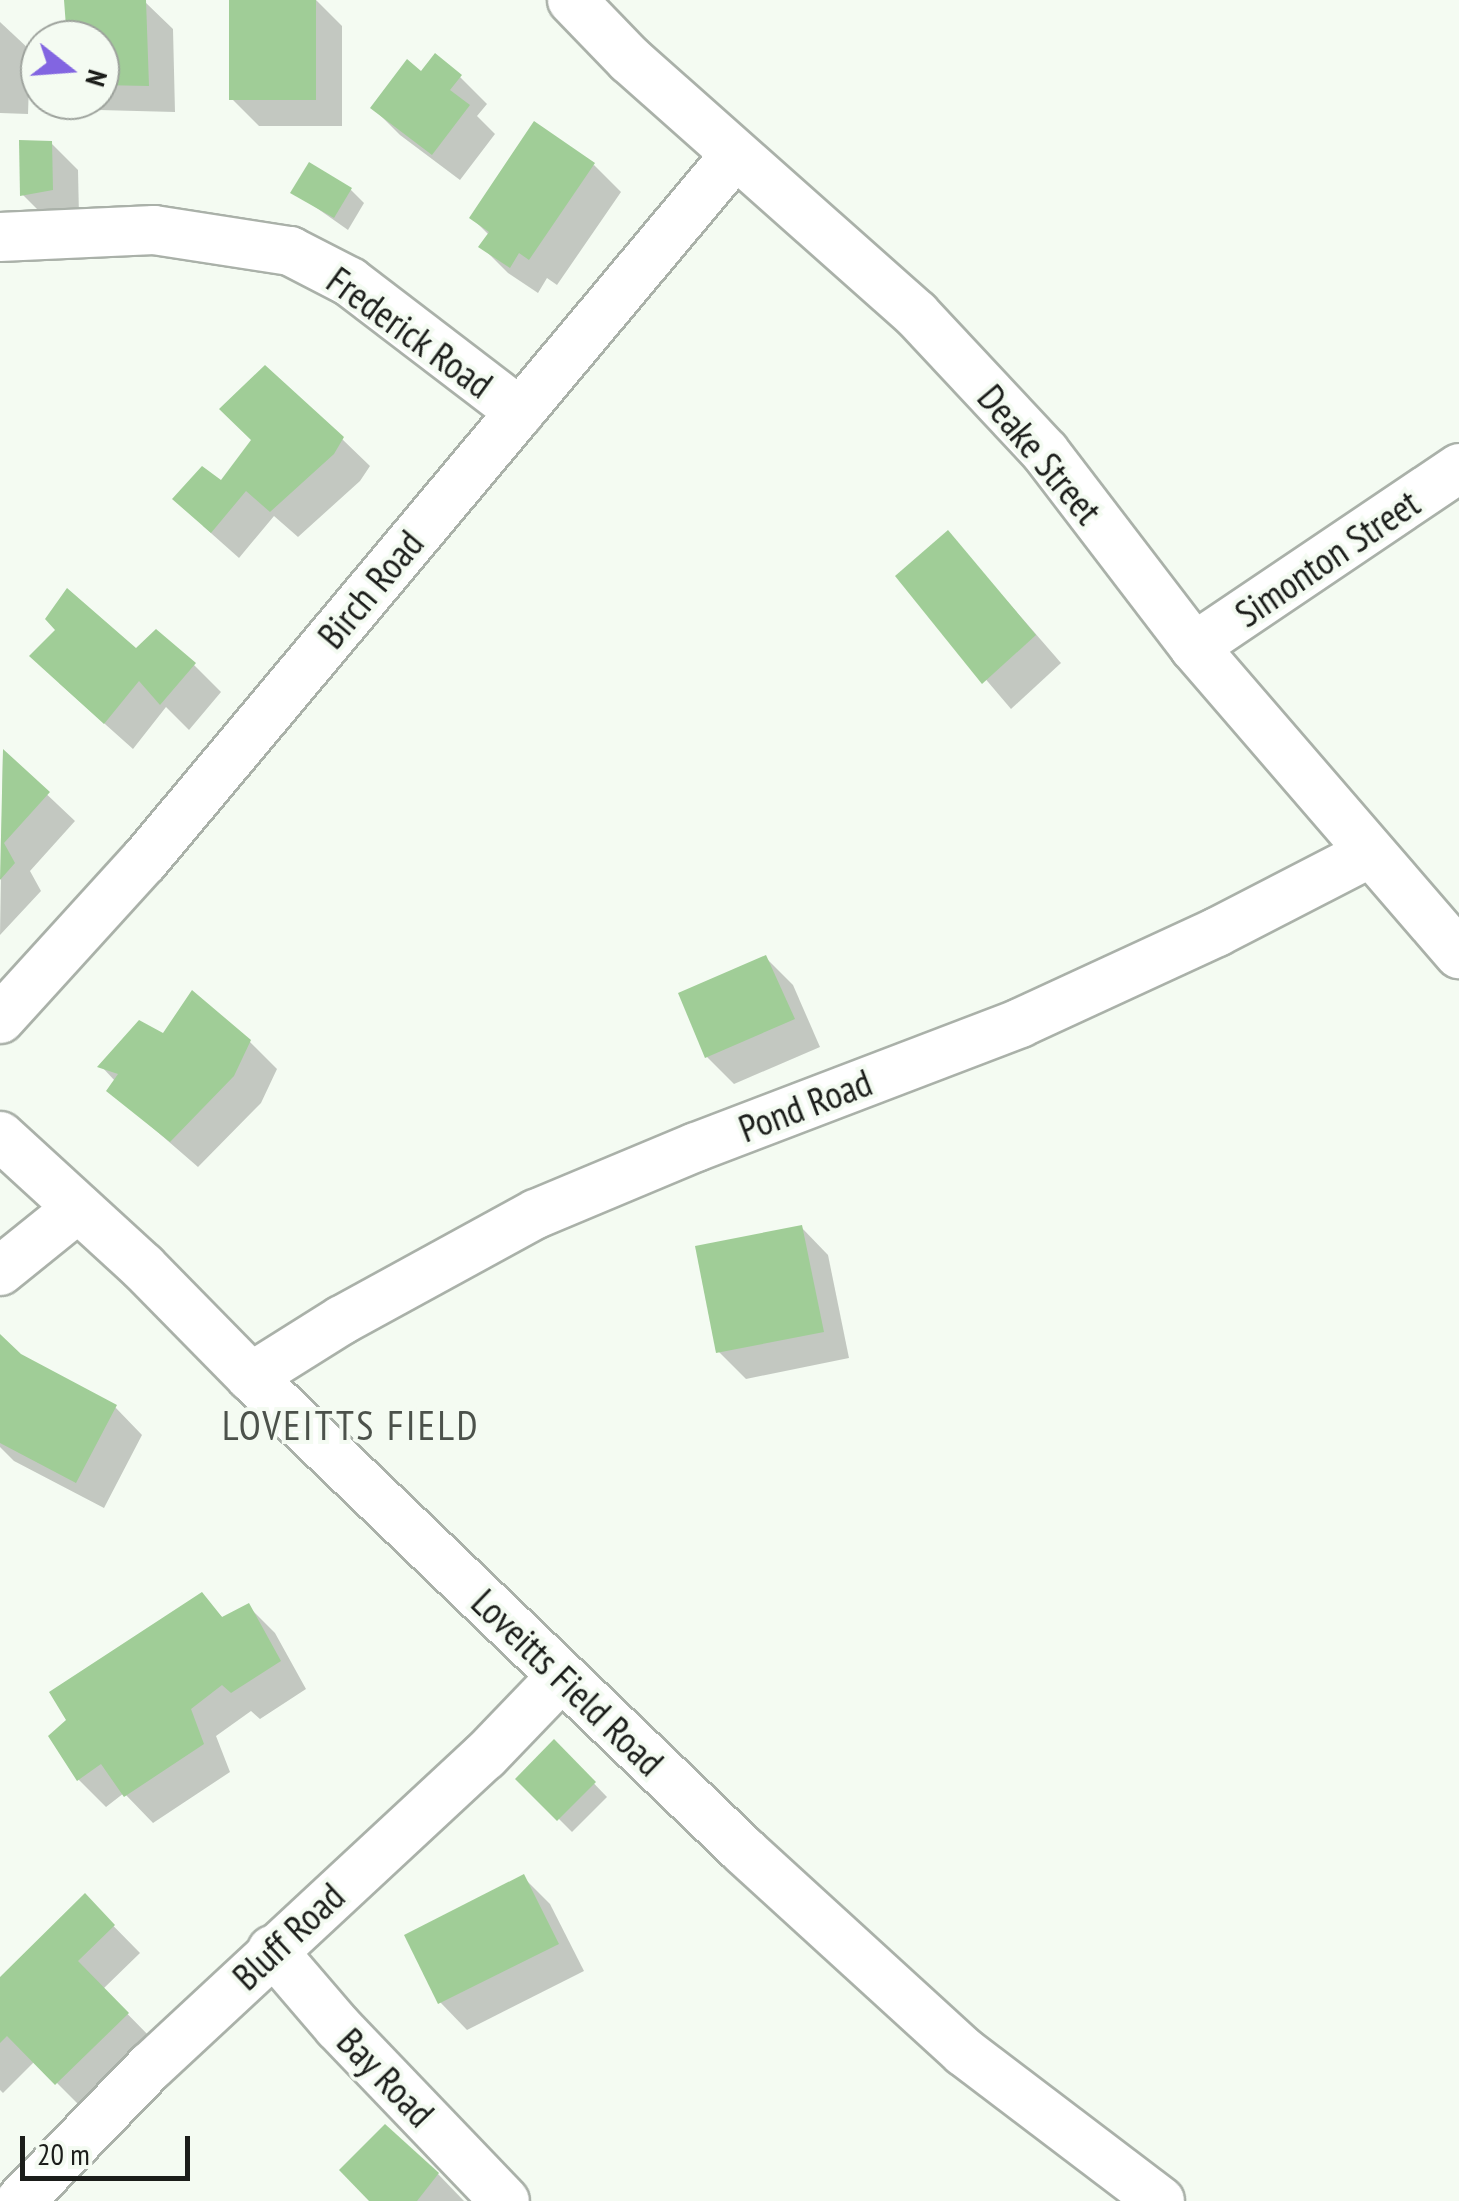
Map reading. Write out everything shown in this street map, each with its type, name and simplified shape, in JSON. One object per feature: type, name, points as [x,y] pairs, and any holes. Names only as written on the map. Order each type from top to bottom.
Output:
[{"type":"street","name":"Deake Street","points":[[572,0],[735,154],[916,314],[1045,452],[1194,647],[1459,954]]},
{"type":"street","name":"Birch Road","points":[[0,1019],[144,861],[735,154]]},
{"type":"street","name":"Frederick Road","points":[[0,237],[154,230],[290,251],[350,282],[520,412]]},
{"type":"street","name":"Simonton Street","points":[[1194,647],[1459,468]]},
{"type":"street","name":"Pond Road","points":[[251,1377],[342,1320],[536,1214],[696,1147],[1020,1023],[1217,932],[1370,853]]},
{"type":"street","name":"Loveitts Field Road","points":[[0,1136],[144,1267],[251,1377],[561,1677],[964,2052],[1160,2201]]},
{"type":"street","points":[[0,1271],[78,1208]]},
{"type":"street","name":"Bluff Road","points":[[20,2201],[150,2066],[485,1756],[561,1677]]},
{"type":"street","name":"Bay Road","points":[[272,1950],[338,2027],[505,2201]]},
{"type":"building","points":[[64,0],[146,0],[149,86],[120,85],[120,20],[66,20]]},
{"type":"building","points":[[229,0],[316,0],[316,100],[229,100]]},
{"type":"building","points":[[435,53],[462,75],[450,90],[470,105],[432,155],[370,108],[407,59],[421,71]]},
{"type":"building","points":[[534,121],[595,163],[529,260],[519,253],[510,268],[478,247],[489,232],[469,218]]},
{"type":"building","points":[[19,140],[52,141],[53,190],[20,196]]},
{"type":"building","points":[[309,162],[352,188],[334,218],[290,193]]},
{"type":"building","points":[[265,365],[344,437],[334,454],[270,512],[246,491],[211,533],[172,499],[202,466],[221,480],[251,440],[219,409]]},
{"type":"building","points":[[948,530],[1036,635],[982,684],[895,576]]},
{"type":"building","points":[[67,588],[136,648],[156,629],[196,663],[160,705],[139,681],[104,724],[29,656],[55,630],[45,619]]},
{"type":"building","points":[[3,749],[50,792],[4,843],[15,863],[0,880]]},
{"type":"building","points":[[766,955],[795,1019],[705,1058],[678,993]]},
{"type":"building","points":[[192,990],[251,1040],[234,1076],[170,1142],[106,1091],[118,1074],[97,1067],[139,1020],[163,1033]]},
{"type":"building","points":[[802,1225],[824,1332],[716,1353],[695,1246]]},
{"type":"building","points":[[0,1334],[21,1354],[117,1405],[76,1483],[0,1443]]},
{"type":"building","points":[[202,1592],[222,1617],[249,1603],[281,1661],[231,1693],[222,1685],[191,1709],[204,1744],[124,1797],[101,1764],[77,1781],[48,1736],[66,1720],[49,1692]]},
{"type":"building","points":[[554,1739],[596,1782],[557,1821],[515,1779]]},
{"type":"building","points":[[524,1874],[559,1944],[438,2004],[404,1935]]},
{"type":"building","points":[[85,1893],[115,1925],[78,1961],[129,2013],[55,2085],[7,2036],[0,2043],[0,1977]]},
{"type":"building","points":[[385,2124],[439,2173],[417,2201],[369,2201],[339,2170]]},
{"type":"district","name":"LOVEITTS FIELD","points":[[351,1425]]}]
